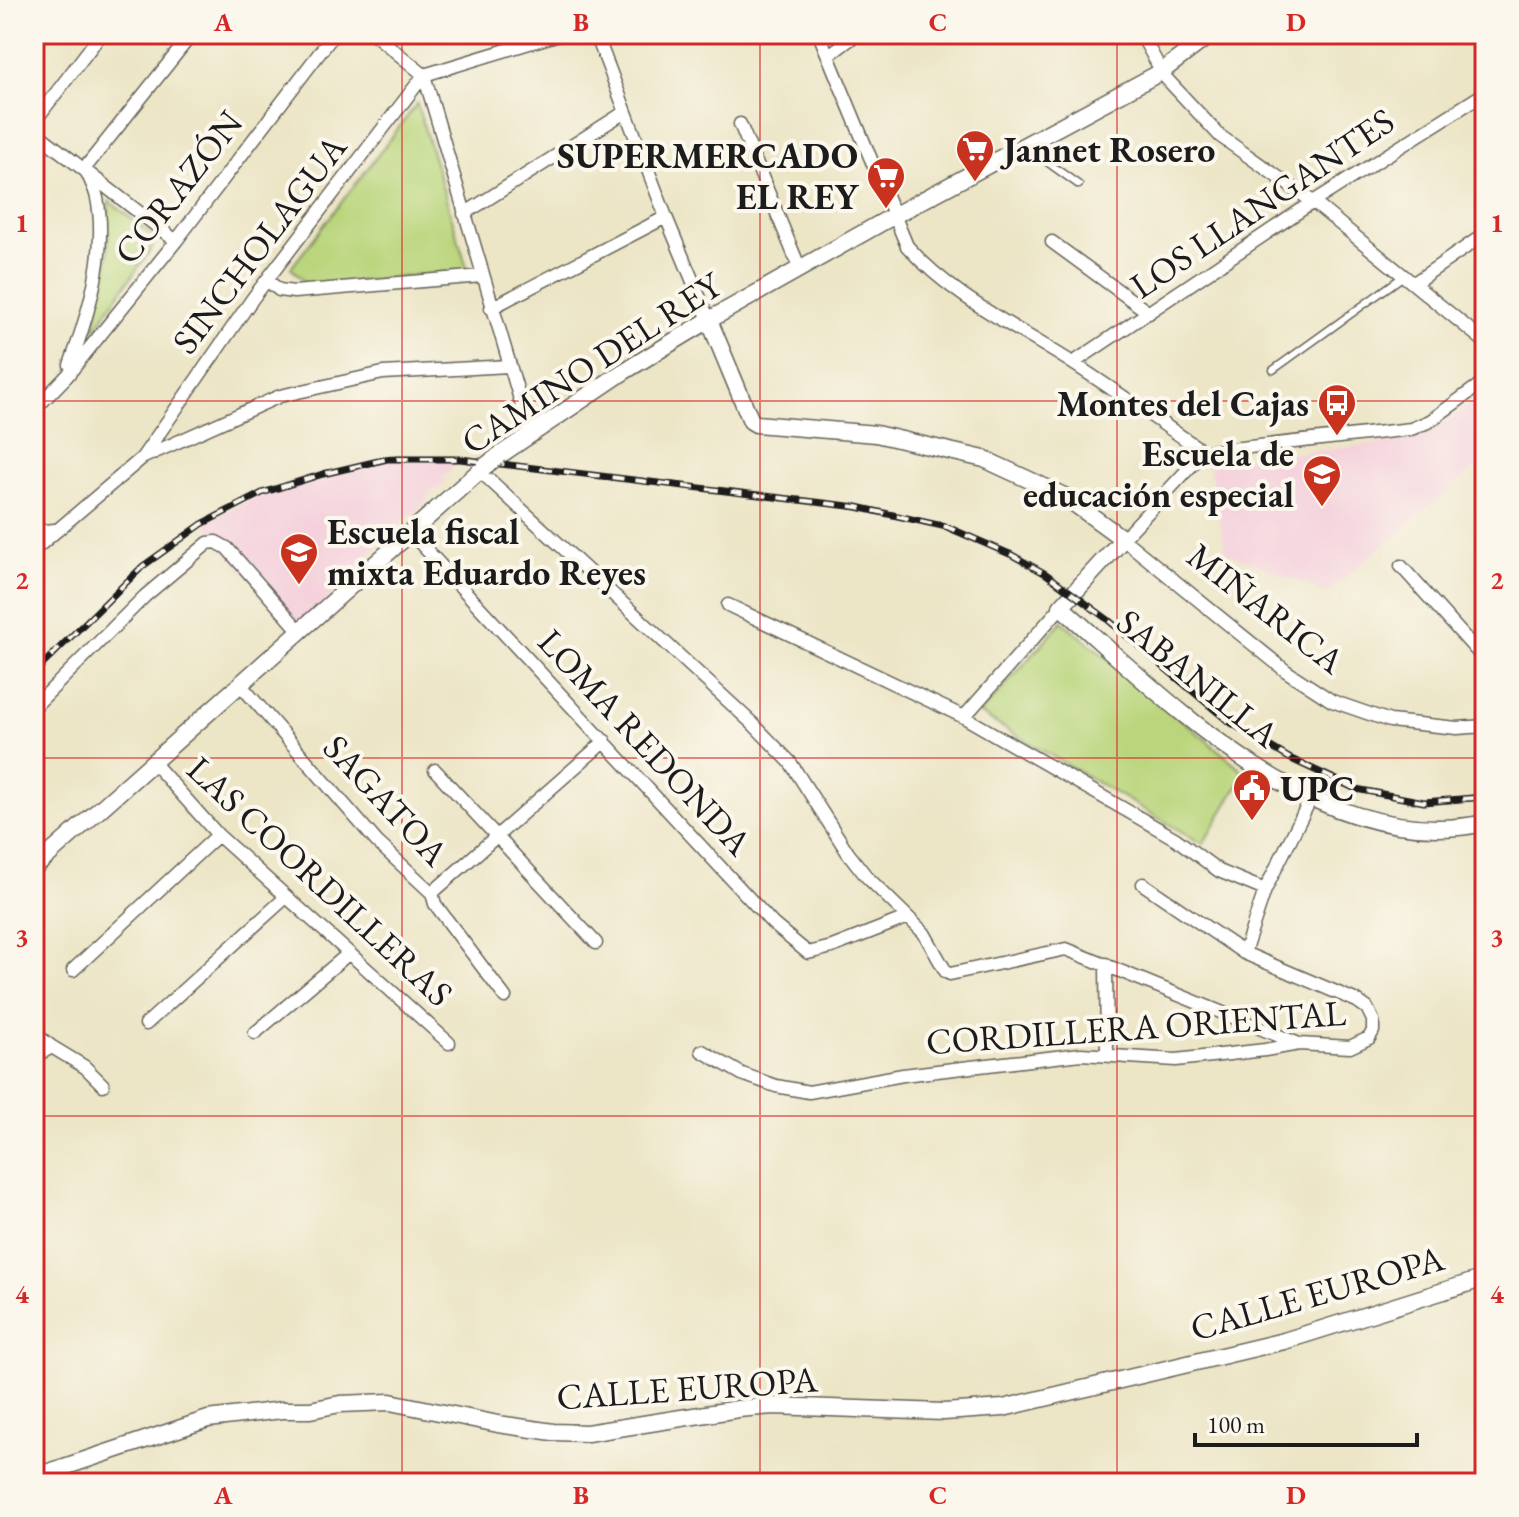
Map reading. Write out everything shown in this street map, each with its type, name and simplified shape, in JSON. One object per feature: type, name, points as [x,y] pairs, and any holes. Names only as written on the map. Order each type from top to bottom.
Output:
[{"type":"street","points":[[34,122],[101,34]]},
{"type":"street","points":[[85,168],[192,34]]},
{"type":"street","name":"CORAZÓN","points":[[34,410],[67,376],[176,241],[334,34]]},
{"type":"street","points":[[374,34],[424,75],[530,433]]},
{"type":"street","points":[[424,75],[559,34]]},
{"type":"street","points":[[596,34],[709,320]]},
{"type":"street","points":[[819,34],[907,246],[949,286],[1073,363],[1204,452],[1411,429],[1430,421],[1485,381]]},
{"type":"street","points":[[829,55],[857,34]]},
{"type":"street","points":[[1141,34],[1161,72],[1220,136],[1313,202],[1485,342]]},
{"type":"street","name":"CAMINO DEL REY","points":[[34,868],[410,532],[487,465],[530,433],[709,320],[895,215],[1161,72],[1211,34]]},
{"type":"street","name":"SINCHOLAGUA","points":[[55,530],[142,458],[267,280],[424,75]]},
{"type":"street","name":"LOS LLANGANTES","points":[[1073,363],[1313,202],[1485,93]]},
{"type":"street","points":[[464,214],[625,112]]},
{"type":"street","points":[[740,124],[800,269]]},
{"type":"street","points":[[34,131],[176,241]]},
{"type":"street","name":"CORAZÓN","points":[[67,376],[87,319],[96,270],[96,197],[85,168]]},
{"type":"street","points":[[491,308],[666,217]]},
{"type":"street","points":[[1410,279],[1485,234]]},
{"type":"street","points":[[1052,242],[1149,313]]},
{"type":"street","points":[[267,280],[279,290],[294,292],[482,276]]},
{"type":"street","name":"MIÑARICA","points":[[709,320],[751,421],[756,424],[876,434],[984,459],[1064,496],[1123,539],[1286,671],[1332,701],[1390,721],[1457,728],[1485,726]]},
{"type":"street","points":[[142,458],[280,396],[383,373],[509,366]]},
{"type":"street","points":[[964,717],[1204,452]]},
{"type":"street","points":[[487,465],[790,762],[848,853],[906,918],[924,933],[944,970],[950,974],[1066,949],[1299,1044]]},
{"type":"street","points":[[34,532],[55,530]]},
{"type":"street","points":[[34,550],[55,530]]},
{"type":"street","name":"LOMA REDONDA","points":[[410,532],[773,924],[808,953],[832,947],[906,918]]},
{"type":"street","points":[[34,707],[145,596],[208,543],[216,542],[227,548],[299,630]]},
{"type":"street","points":[[1401,566],[1485,660]]},
{"type":"street","points":[[728,605],[964,717],[1176,839],[1219,871],[1265,890]]},
{"type":"street","name":"SABANILLA","points":[[1061,607],[1189,719],[1243,761],[1346,812],[1412,828],[1462,828],[1485,823]]},
{"type":"street","name":"SAGATOA","points":[[239,683],[377,842],[432,893],[605,741]]},
{"type":"street","name":"LAS COORDILLERAS","points":[[152,761],[218,835],[449,1043]]},
{"type":"street","points":[[435,770],[596,943]]},
{"type":"street","points":[[1143,884],[1244,953],[1265,890],[1312,796]]},
{"type":"street","points":[[73,970],[218,835]]},
{"type":"street","points":[[432,893],[435,904],[505,997]]},
{"type":"street","points":[[146,1024],[285,898]]},
{"type":"street","name":"CORDILLERA ORIENTAL","points":[[702,1051],[742,1074],[776,1086],[809,1092],[903,1075],[1081,1054],[1176,1060],[1299,1044],[1350,1047],[1369,1038],[1373,1020],[1367,1008],[1357,1001],[1244,953]]},
{"type":"street","points":[[255,1033],[348,954]]},
{"type":"street","points":[[1106,964],[1107,1055]]},
{"type":"street","points":[[34,1033],[85,1067],[103,1085]]},
{"type":"street","points":[[34,1057],[52,1047]]},
{"type":"street","name":"CALLE EUROPA","points":[[34,1477],[208,1419],[310,1410],[340,1404],[390,1402],[498,1424],[553,1432],[587,1433],[773,1406],[944,1412],[1003,1408],[1284,1341],[1485,1278]]},
{"type":"lane","points":[[1023,145],[1079,185]]},
{"type":"lane","points":[[1273,370],[1410,279]]},
{"type":"shaded area","name":"Escuela de educación especial","points":[[1485,392],[1485,459],[1327,593],[1226,552],[1209,464],[1416,439],[1435,430]]},
{"type":"shaded area","name":"Escuela fiscal mixta Eduardo Reyes","points":[[387,459],[460,459],[443,478],[445,482],[426,496],[428,499],[412,515],[409,513],[299,630],[216,542],[207,522],[262,493]]},
{"type":"green space","points":[[417,104],[468,271],[308,286],[291,268]]},
{"type":"green space","points":[[109,201],[158,239],[94,330],[108,258]]},
{"type":"green space","points":[[1062,621],[1246,773],[1203,844],[980,714]]},
{"type":"railway","points":[[34,673],[143,566],[202,524],[262,493],[387,459],[460,459],[857,507],[947,527],[1012,555],[1046,574],[1107,619],[1228,721],[1289,758],[1356,789],[1424,802],[1485,797]]},
{"type":"place","name":"Jannet Rosero","points":[[975,183]]},
{"type":"place","name":"SUPERMERCADO EL REY","points":[[886,210]]},
{"type":"place","name":"Montes del Cajas","points":[[1337,437]]},
{"type":"place","name":"Escuela de educación especial","points":[[1322,508]]},
{"type":"place","name":"Escuela fiscal mixta Eduardo Reyes","points":[[299,586]]},
{"type":"place","name":"UPC","points":[[1252,822]]}]
